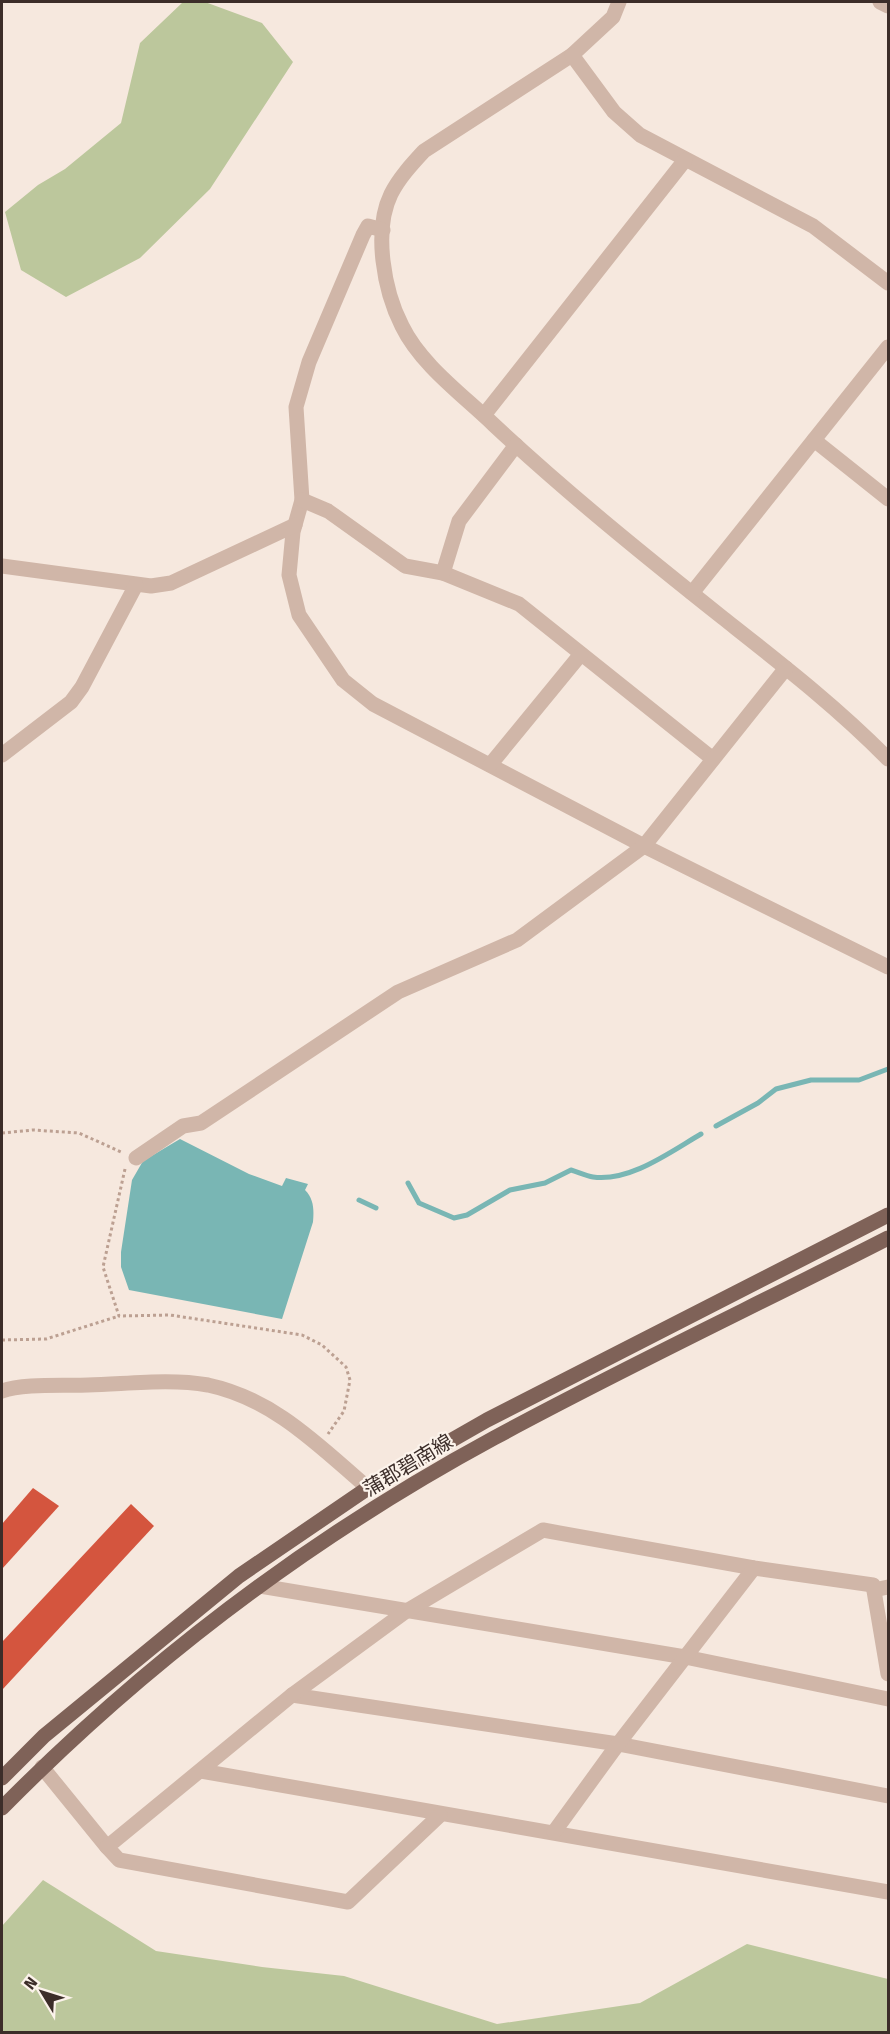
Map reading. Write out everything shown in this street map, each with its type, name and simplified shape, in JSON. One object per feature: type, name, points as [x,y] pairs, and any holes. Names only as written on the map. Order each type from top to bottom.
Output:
[{"type":"main road","name":"蒲郡碧南線","points":[[2,1778],[53,1728],[239,1576],[368,1488],[487,1420],[888,1215]]},
{"type":"main road","name":"蒲郡碧南線","points":[[2,1808],[42,1767],[154,1667],[260,1586],[373,1510],[493,1438],[888,1238]]},
{"type":"street","points":[[619,2],[613,17],[572,55],[424,151],[405,171],[390,195],[383,230],[386,285],[402,327],[420,354],[484,415],[516,445],[692,593],[844,714],[888,759]]},
{"type":"street","points":[[880,2],[888,6]]},
{"type":"street","points":[[572,55],[614,112],[640,135],[813,226],[888,283]]},
{"type":"street","points":[[484,415],[685,160]]},
{"type":"street","points":[[383,230],[368,226],[363,235],[309,362],[296,407],[302,500],[295,525],[289,575],[299,615],[343,680],[374,704],[644,846],[888,966]]},
{"type":"street","points":[[692,593],[888,347]]},
{"type":"street","points":[[814,440],[888,500]]},
{"type":"street","points":[[443,573],[459,521],[516,445]]},
{"type":"street","points":[[302,500],[328,511],[405,566],[443,573],[519,604],[713,759]]},
{"type":"street","points":[[2,566],[136,585],[171,583],[295,525]]},
{"type":"street","points":[[2,755],[70,702],[82,687],[136,585]]},
{"type":"street","points":[[490,765],[581,654]]},
{"type":"street","points":[[136,1158],[183,1126],[201,1123],[398,992],[517,940],[644,846],[786,668]]},
{"type":"street","points":[[2,1391],[145,1383],[207,1385],[244,1396],[283,1416],[321,1445],[368,1488]]},
{"type":"street","points":[[107,1847],[292,1695],[405,1612],[543,1530],[754,1568],[873,1585],[881,1589],[888,1674]]},
{"type":"street","points":[[554,1832],[618,1744],[754,1568]]},
{"type":"street","points":[[260,1586],[405,1612],[686,1657],[888,1699]]},
{"type":"street","points":[[292,1695],[618,1744],[888,1796]]},
{"type":"street","points":[[42,1767],[119,1860],[348,1902],[440,1815]]},
{"type":"street","points":[[201,1772],[440,1815],[554,1832],[888,1893]]},
{"type":"path","points":[[2,1133],[33,1130],[79,1133],[136,1158],[125,1170],[103,1267],[119,1316]]},
{"type":"path","points":[[2,1340],[46,1339],[119,1316],[181,1316],[302,1335],[322,1345],[346,1367],[350,1380],[344,1411],[321,1445]]},
{"type":"green space","points":[[183,2],[205,2],[262,23],[293,62],[210,189],[140,258],[66,297],[21,270],[5,212],[38,185],[65,169],[121,123],[140,43]]},
{"type":"green space","points":[[43,1880],[156,1951],[262,1967],[344,1976],[497,2024],[640,2003],[747,1944],[888,1979],[888,2032],[2,2032],[2,1926]]},
{"type":"water","points":[[180,1139],[249,1174],[282,1186],[286,1178],[308,1184],[305,1190],[313,1205],[313,1222],[282,1319],[129,1290],[121,1267],[121,1252],[132,1180],[143,1161]]},
{"type":"building","points":[[33,1488],[59,1506],[2,1569],[2,1524]]},
{"type":"building","points":[[131,1504],[154,1526],[2,1690],[2,1642]]},
{"type":"waterway","points":[[716,1126],[758,1103],[776,1089],[811,1080],[859,1080],[888,1069]]},
{"type":"waterway","points":[[408,1183],[419,1203],[454,1218],[467,1215],[510,1190],[545,1183],[571,1170],[590,1176],[621,1175],[663,1157],[701,1134]]},
{"type":"waterway","points":[[359,1200],[376,1208]]}]
